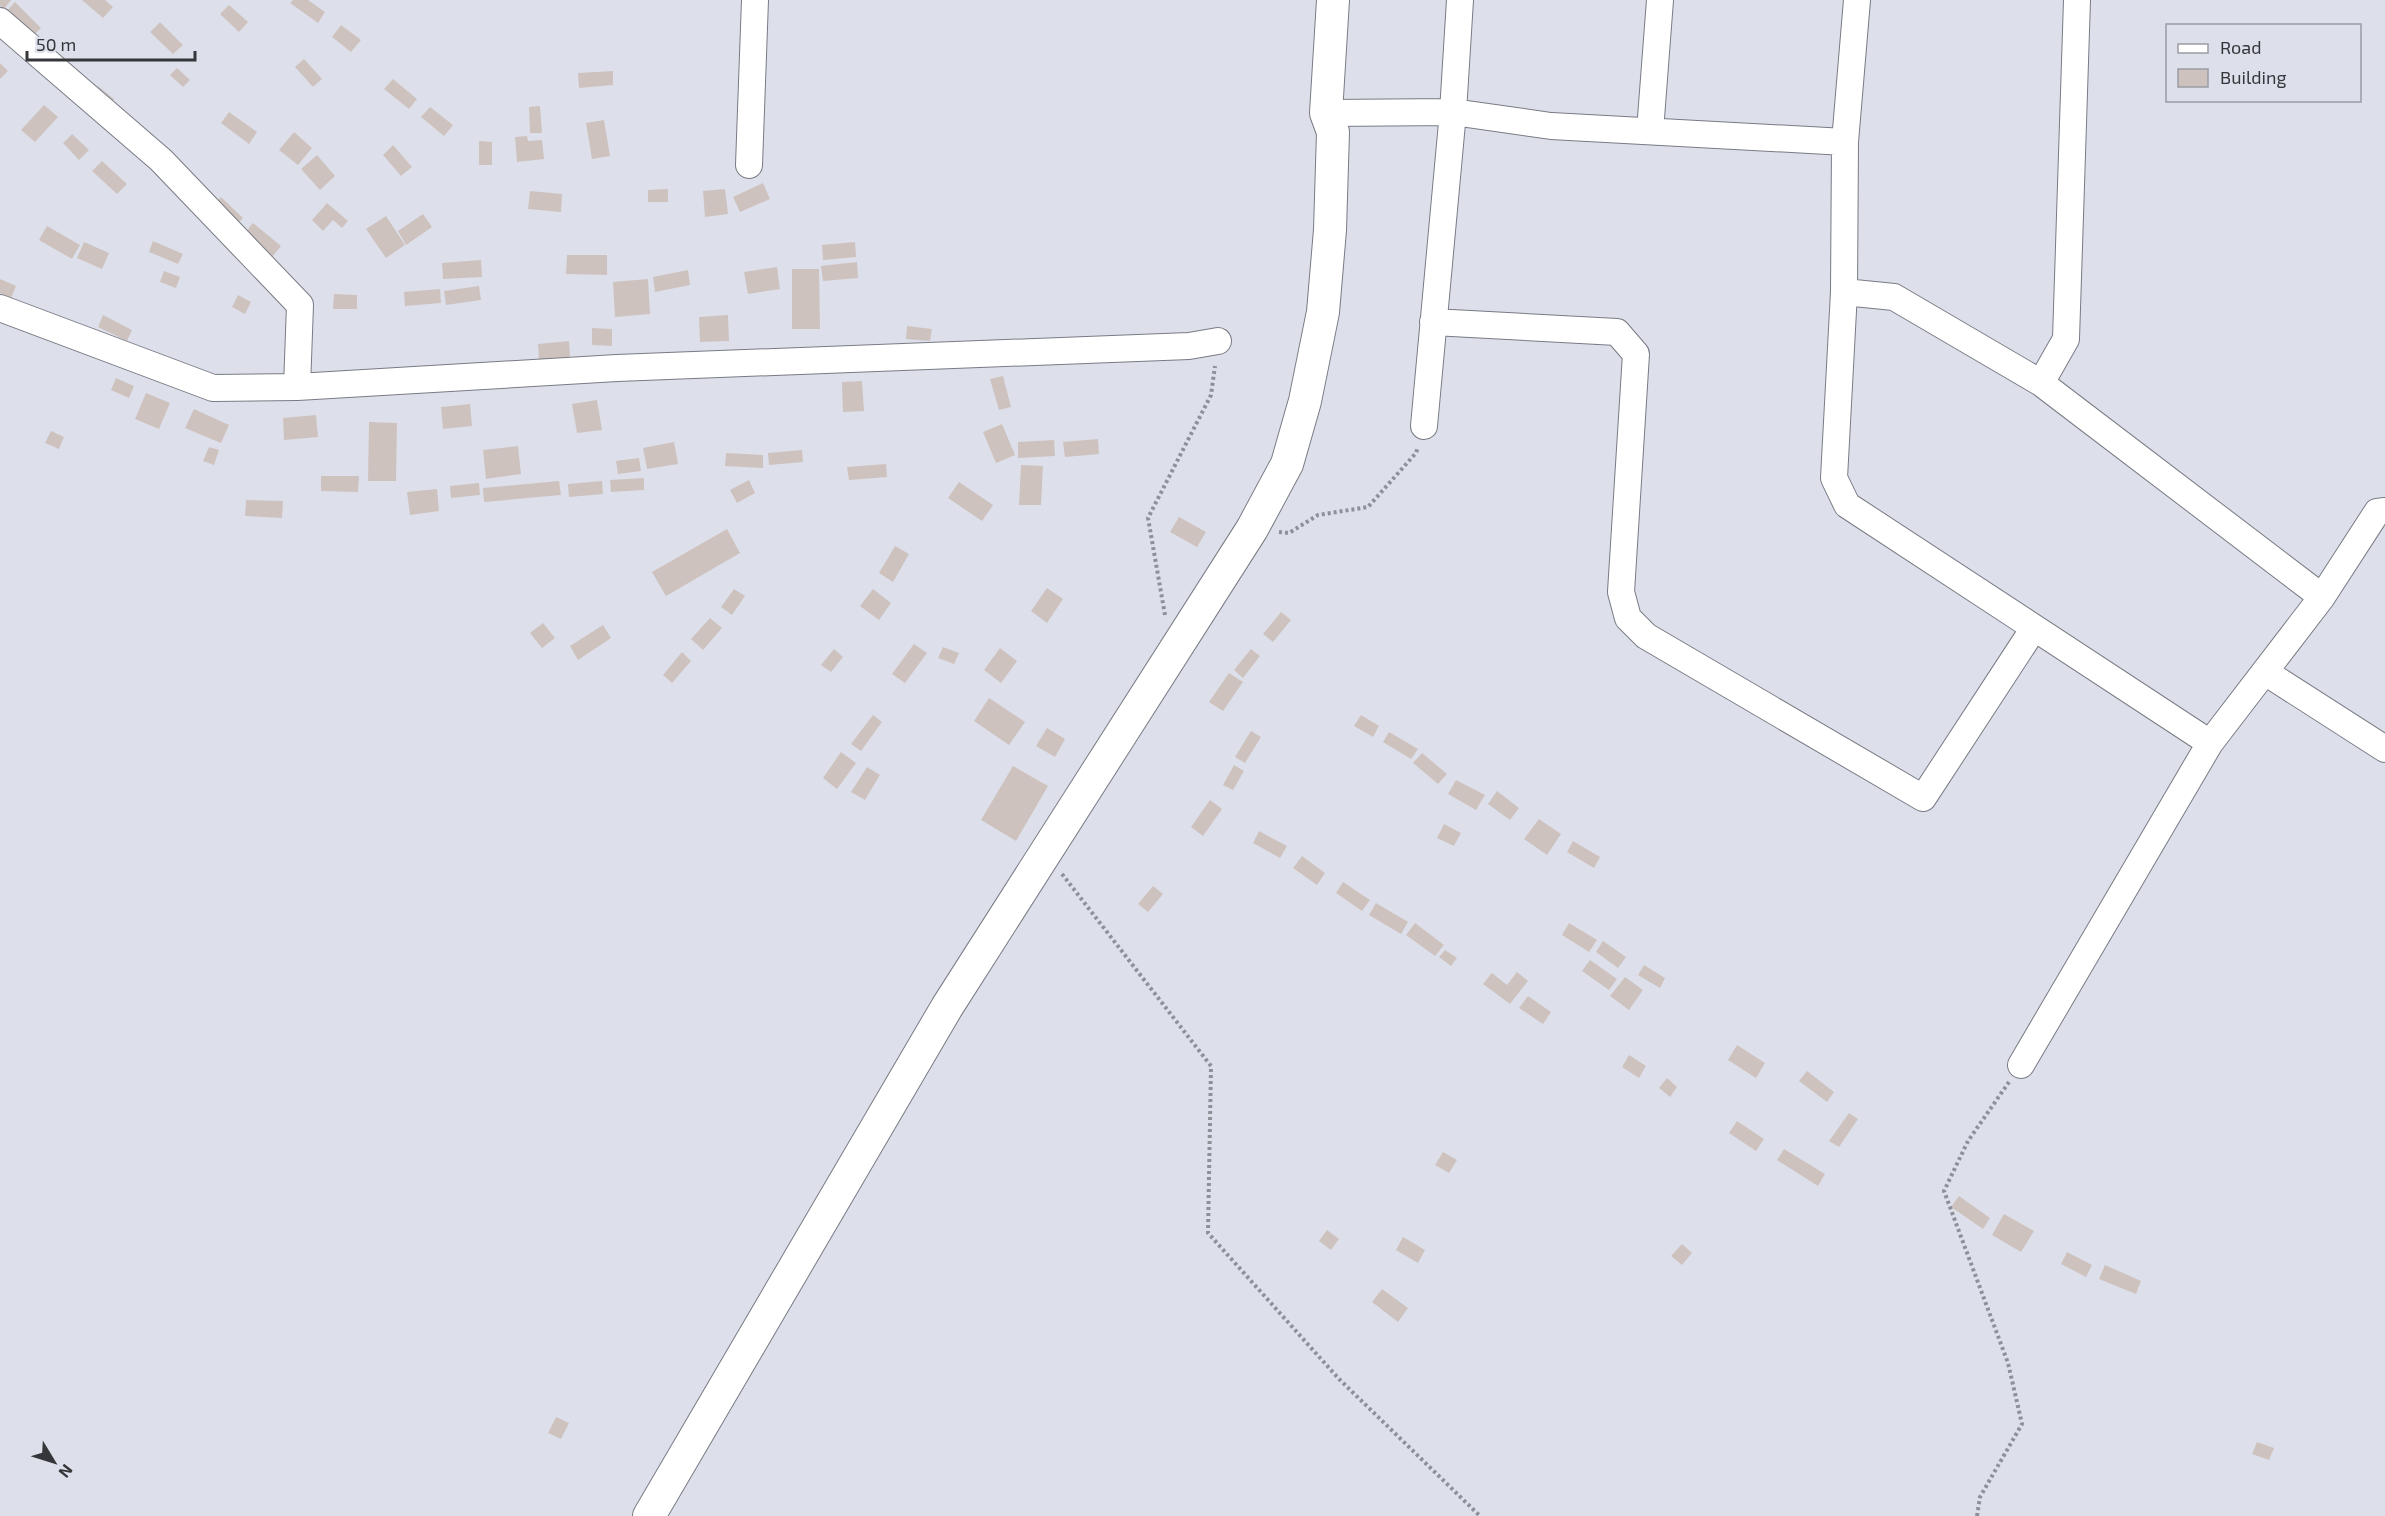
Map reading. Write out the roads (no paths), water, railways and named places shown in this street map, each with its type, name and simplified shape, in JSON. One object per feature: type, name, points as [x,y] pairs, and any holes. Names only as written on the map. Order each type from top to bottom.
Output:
[{"type":"street","points":[[749,165],[755,0]]},
{"type":"street","points":[[649,1516],[947,1007],[1252,529],[1287,464],[1305,401],[1323,312],[1330,230],[1333,132],[1326,113],[1333,0]]},
{"type":"street","points":[[1424,426],[1453,112],[1460,0]]},
{"type":"street","points":[[1650,131],[1660,0]]},
{"type":"street","points":[[1857,0],[1845,142],[1844,292],[1834,478],[1847,505],[2210,743]]},
{"type":"street","points":[[2041,382],[2066,339],[2077,0]]},
{"type":"street","points":[[0,21],[161,160],[300,305],[297,387]]},
{"type":"street","points":[[1326,113],[1453,112],[1551,126],[1845,142]]},
{"type":"street","points":[[1844,292],[1894,297],[2041,382],[2322,597]]},
{"type":"street","points":[[0,308],[213,388],[297,387],[629,368],[1189,346],[1218,341]]},
{"type":"street","points":[[1433,322],[1617,332],[1636,354],[1621,592],[1628,618],[1646,636],[1923,798],[2034,628]]},
{"type":"street","points":[[2020,1065],[2210,743],[2322,597],[2377,512],[2385,511]]},
{"type":"street","points":[[2265,672],[2385,749]]}]
